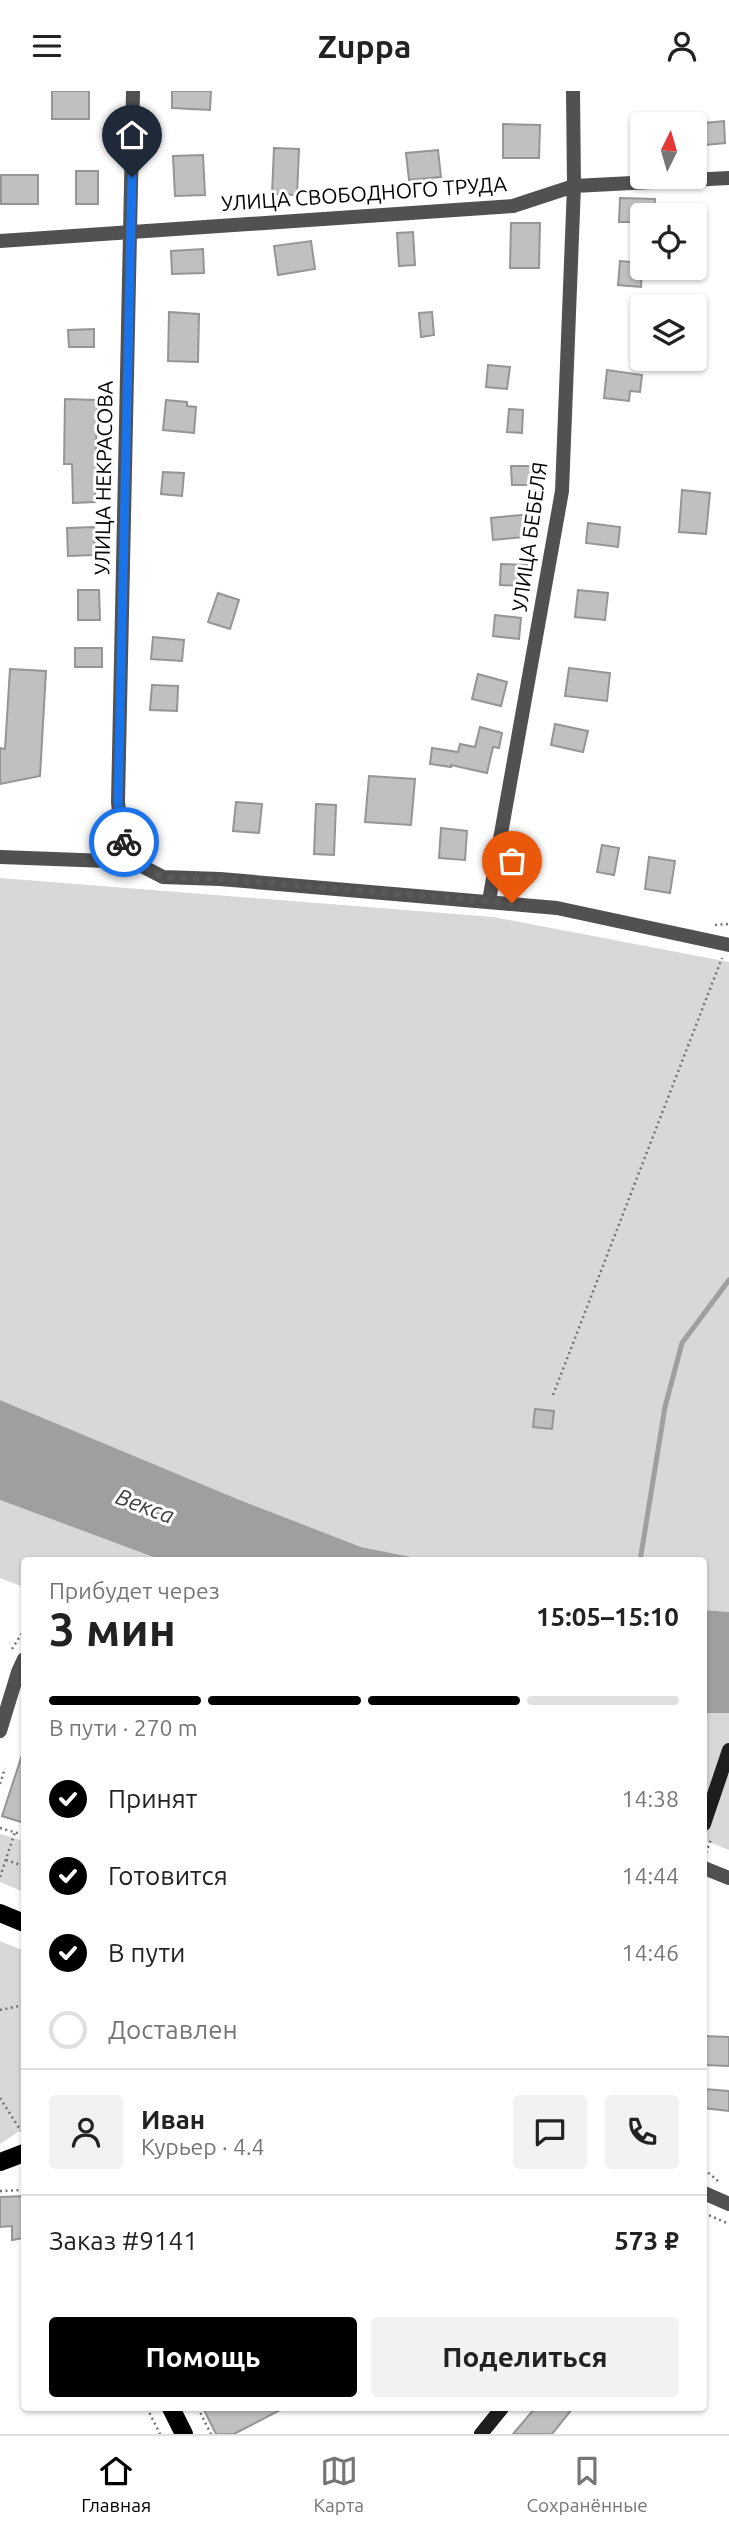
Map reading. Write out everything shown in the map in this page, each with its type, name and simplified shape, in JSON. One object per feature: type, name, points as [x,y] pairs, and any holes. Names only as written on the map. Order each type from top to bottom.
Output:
[{"type":"main road","points":[[707,1815],[729,1750]]},
{"type":"main road","points":[[0,1913],[21,1922]]},
{"type":"main road","points":[[2,2162],[21,2154]]},
{"type":"main road","points":[[2,2162],[21,2162]]},
{"type":"main road","points":[[172,2411],[184,2434]]},
{"type":"main road","points":[[481,2434],[500,2411]]},
{"type":"street","name":"УЛИЦА НЕКРАСОВА","points":[[133,91],[118,802],[122,838],[134,862]]},
{"type":"street","name":"УЛИЦА БЕБЕЛЯ","points":[[489,901],[562,491],[574,186],[573,91]]},
{"type":"street","name":"УЛИЦА СВОБОДНОГО ТРУДА","points":[[0,241],[513,206],[574,186],[729,178]]},
{"type":"street","points":[[0,857],[134,862],[163,877],[220,879],[557,908],[728,945]]},
{"type":"street","points":[[0,1731],[21,1666]]},
{"type":"street","points":[[707,1869],[729,1878]]},
{"type":"street","points":[[707,2194],[729,2204]]},
{"type":"path","points":[[553,1395],[728,945]]},
{"type":"path","points":[[0,1784],[5,1768]]},
{"type":"path","points":[[0,1828],[21,1834]]},
{"type":"path","points":[[0,1877],[15,1832]]},
{"type":"path","points":[[6,1860],[21,1865]]},
{"type":"path","points":[[0,2010],[21,2006]]},
{"type":"path","points":[[0,2098],[20,2131]]},
{"type":"path","points":[[707,2172],[723,2185]]},
{"type":"path","points":[[0,2191],[21,2190]]},
{"type":"path","points":[[707,2214],[729,2224]]},
{"type":"path","points":[[148,2411],[160,2434]]},
{"type":"path","points":[[200,2411],[211,2434]]},
{"type":"shaded area","points":[[0,878],[493,917],[729,962],[729,1612],[707,1610],[707,1557],[411,1557],[361,1547],[235,1498],[0,1400]]},
{"type":"shaded area","points":[[0,1500],[153,1557],[21,1557],[21,1586],[0,1578]]},
{"type":"shaded area","points":[[707,1713],[729,1713],[729,1850],[707,1841]]},
{"type":"shaded area","points":[[0,1834],[21,1840],[21,1891],[0,1882]]},
{"type":"shaded area","points":[[0,1941],[21,1950],[21,2130],[0,2144]]},
{"type":"water","name":"Векса","points":[[0,1400],[235,1498],[361,1547],[411,1557],[153,1557],[0,1500]]},
{"type":"water","points":[[707,1610],[729,1612],[729,1713],[707,1713]]},
{"type":"building","points":[[52,91],[89,91],[89,119],[52,119]]},
{"type":"building","points":[[172,91],[211,91],[210,110],[172,108]]},
{"type":"building","points":[[724,121],[725,143],[707,145],[707,123]]},
{"type":"building","points":[[503,124],[540,125],[539,158],[503,158]]},
{"type":"building","points":[[274,148],[299,149],[297,195],[272,194]]},
{"type":"building","points":[[438,150],[441,177],[409,180],[406,153]]},
{"type":"building","points":[[203,155],[205,195],[175,196],[173,156]]},
{"type":"building","points":[[76,171],[98,171],[98,204],[76,204]]},
{"type":"building","points":[[1,175],[38,175],[38,204],[1,204]]},
{"type":"building","points":[[620,198],[655,199],[655,203],[630,203],[630,222],[619,222]]},
{"type":"building","points":[[511,223],[540,223],[539,268],[510,268]]},
{"type":"building","points":[[413,232],[415,265],[399,266],[397,233]]},
{"type":"building","points":[[311,241],[315,269],[278,275],[274,246]]},
{"type":"building","points":[[203,249],[204,273],[172,274],[171,251]]},
{"type":"building","points":[[620,261],[630,262],[630,280],[641,280],[641,287],[618,285]]},
{"type":"building","points":[[169,312],[199,314],[198,362],[168,361]]},
{"type":"building","points":[[432,312],[434,335],[421,337],[419,313]]},
{"type":"building","points":[[94,329],[94,347],[69,347],[68,330]]},
{"type":"building","points":[[488,365],[510,367],[507,389],[486,387]]},
{"type":"building","points":[[607,370],[642,375],[640,392],[630,391],[629,401],[604,398]]},
{"type":"building","points":[[65,399],[97,400],[95,502],[73,503],[72,464],[64,464]]},
{"type":"building","points":[[166,400],[187,402],[187,406],[196,407],[194,433],[163,430]]},
{"type":"building","points":[[509,409],[523,410],[522,433],[507,432]]},
{"type":"building","points":[[511,466],[531,466],[531,485],[512,485]]},
{"type":"building","points":[[163,472],[184,473],[182,496],[161,494]]},
{"type":"building","points":[[682,490],[710,493],[706,534],[679,532]]},
{"type":"building","points":[[531,514],[534,536],[493,540],[491,518]]},
{"type":"building","points":[[588,523],[620,527],[618,547],[586,543]]},
{"type":"building","points":[[94,527],[95,555],[68,556],[67,528]]},
{"type":"building","points":[[501,564],[527,565],[526,586],[500,585]]},
{"type":"building","points":[[78,590],[99,590],[100,620],[78,620]]},
{"type":"building","points":[[578,590],[608,593],[605,620],[575,617]]},
{"type":"building","points":[[218,593],[239,600],[230,629],[208,622]]},
{"type":"building","points":[[495,615],[521,618],[519,639],[493,636]]},
{"type":"building","points":[[153,637],[184,640],[182,661],[151,659]]},
{"type":"building","points":[[75,648],[102,648],[102,667],[75,667]]},
{"type":"building","points":[[569,668],[610,673],[607,701],[565,696]]},
{"type":"building","points":[[10,669],[46,671],[40,776],[0,784],[0,748],[5,749]]},
{"type":"building","points":[[478,674],[507,682],[501,706],[472,699]]},
{"type":"building","points":[[152,685],[178,686],[177,711],[150,710]]},
{"type":"building","points":[[555,724],[588,731],[583,752],[551,745]]},
{"type":"building","points":[[480,727],[502,733],[499,748],[493,747],[487,773],[451,765],[430,764],[432,748],[458,752],[460,744],[475,747]]},
{"type":"building","points":[[369,776],[415,779],[411,825],[365,822]]},
{"type":"building","points":[[236,802],[262,804],[259,833],[233,831]]},
{"type":"building","points":[[316,804],[336,805],[334,855],[314,854]]},
{"type":"building","points":[[441,828],[467,831],[465,860],[439,858]]},
{"type":"building","points":[[602,845],[619,848],[614,875],[597,872]]},
{"type":"building","points":[[649,857],[675,861],[670,893],[645,889]]},
{"type":"building","points":[[535,1409],[554,1411],[552,1429],[533,1427]]},
{"type":"building","points":[[21,1758],[21,1822],[2,1816]]},
{"type":"building","points":[[707,2036],[729,2037],[729,2066],[707,2065]]},
{"type":"building","points":[[707,2089],[729,2091],[729,2111],[707,2108]]},
{"type":"building","points":[[21,2196],[21,2238],[12,2240],[12,2226],[0,2227],[0,2197]]},
{"type":"building","points":[[204,2411],[278,2411],[234,2434],[216,2434]]},
{"type":"building","points":[[532,2411],[571,2411],[552,2434],[513,2434]]},
{"type":"waterway","points":[[641,1557],[665,1407],[682,1343],[729,1280]]},
{"type":"way so far","points":[[124,842],[134,862],[163,877],[220,879],[512,903]]},
{"type":"route","points":[[124,842],[118,802],[132,177]]}]
